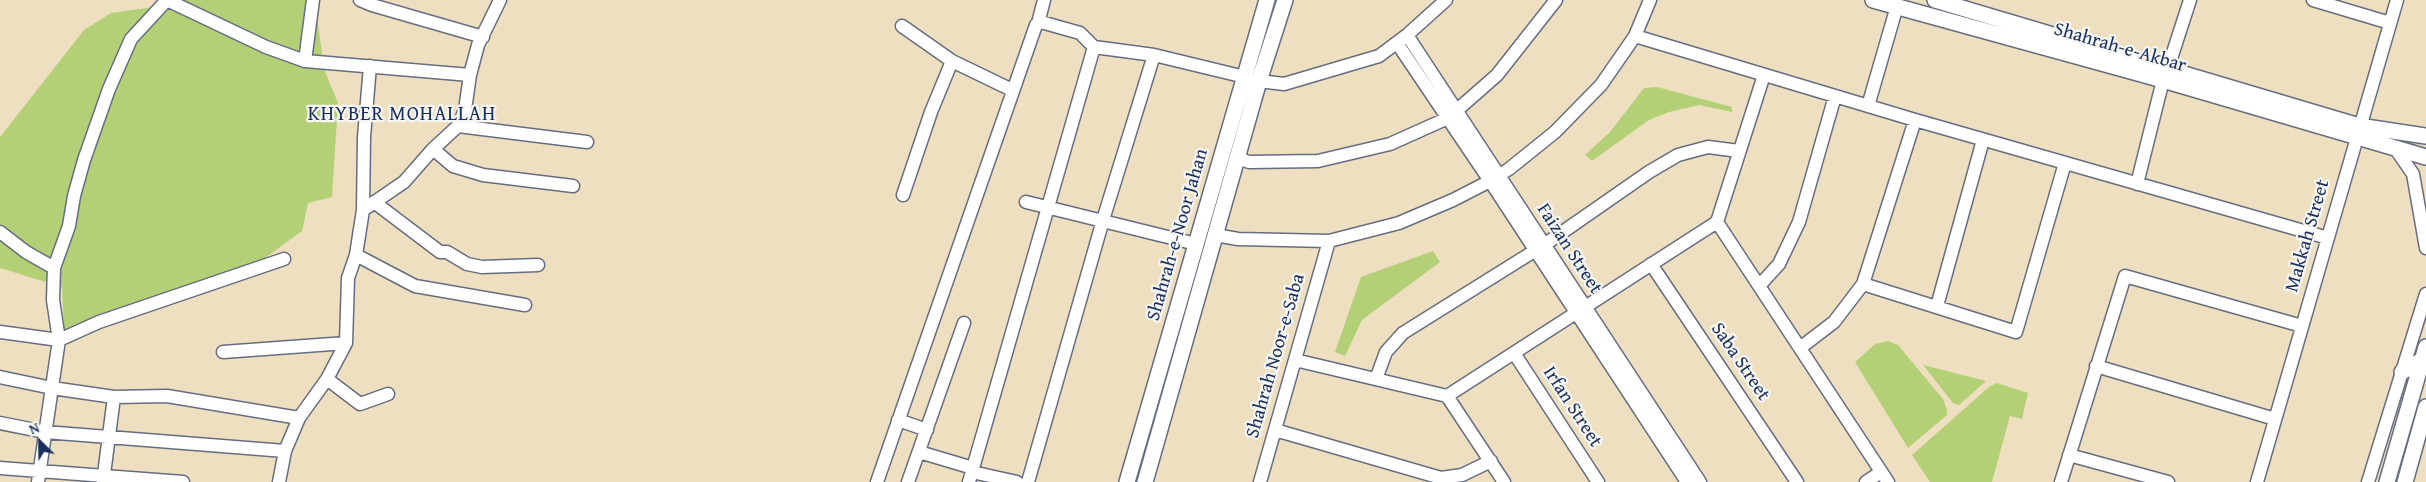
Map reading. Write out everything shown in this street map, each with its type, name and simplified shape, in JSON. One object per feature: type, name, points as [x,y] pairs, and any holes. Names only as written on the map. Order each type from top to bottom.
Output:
[{"type":"main road","name":"Shahrah-e-Noor Jahan","points":[[1145,482],[1238,158],[1267,0]]},
{"type":"main road","name":"Shahrah-e-Noor Jahan","points":[[1127,482],[1196,244],[1252,79],[1285,0]]},
{"type":"main road","name":"Shahrah-e-Akbar","points":[[1873,0],[2166,74]]},
{"type":"main road","name":"Shahrah-e-Akbar","points":[[1935,0],[2166,74],[2358,131]]},
{"type":"main road","points":[[2358,131],[2425,135]]},
{"type":"main road","points":[[2358,131],[2396,148],[2421,155],[2426,170]]},
{"type":"main road","points":[[1187,276],[1204,280]]},
{"type":"main road","points":[[2402,372],[2424,354]]},
{"type":"main road","points":[[2388,482],[2424,354]]},
{"type":"main road","points":[[2405,482],[2426,407]]},
{"type":"street","points":[[152,16],[156,0]]},
{"type":"street","points":[[38,477],[59,340],[53,300],[54,268],[69,226],[74,196],[84,160],[109,89],[131,39],[167,0],[266,47],[305,61],[470,75]]},
{"type":"street","points":[[305,61],[313,0]]},
{"type":"street","points":[[360,0],[483,37]]},
{"type":"street","points":[[363,210],[404,182],[433,149],[458,126],[465,110],[470,75],[478,45],[500,0]]},
{"type":"street","points":[[877,482],[1012,90],[1034,28],[1038,23],[1044,0]]},
{"type":"street","points":[[1038,23],[1080,33],[1094,47],[1154,54],[1252,79],[1284,84],[1314,77],[1379,56],[1402,39],[1446,0]]},
{"type":"street","points":[[1238,158],[1249,162],[1318,161],[1390,144],[1453,115],[1497,75],[1556,0]]},
{"type":"street","points":[[1215,235],[1238,240],[1329,240],[1398,223],[1453,200],[1495,178],[1555,132],[1601,85],[1635,36],[1650,0]]},
{"type":"street","points":[[2137,184],[2166,74],[2190,0]]},
{"type":"street","points":[[2313,0],[2390,24]]},
{"type":"street","name":"Makkah Street","points":[[2257,482],[2396,0]]},
{"type":"street","points":[[1868,106],[1897,6]]},
{"type":"street","points":[[902,26],[952,61],[1012,90]]},
{"type":"street","points":[[1635,36],[1983,140],[2328,238]]},
{"type":"street","name":"Faizan Street","points":[[1402,39],[1580,310],[1687,482]]},
{"type":"street","points":[[972,474],[1094,47]]},
{"type":"street","points":[[1028,482],[1103,220],[1154,54]]},
{"type":"street","points":[[903,195],[931,112],[952,61]]},
{"type":"street","points":[[279,482],[285,451],[299,418],[327,379],[346,344],[348,278],[356,255],[363,210],[364,137],[370,66]]},
{"type":"street","points":[[1448,396],[1716,222],[1764,75]]},
{"type":"street","points":[[1759,286],[1779,264],[1799,222],[1834,96]]},
{"type":"street","points":[[1800,348],[1834,322],[1863,284],[1915,120]]},
{"type":"street","points":[[458,126],[587,142]]},
{"type":"street","points":[[1937,306],[1983,140]]},
{"type":"street","points":[[1376,379],[1386,352],[1403,334],[1540,248],[1650,172],[1678,155],[1708,148],[1739,152]]},
{"type":"street","points":[[2396,148],[2413,174],[2426,248]]},
{"type":"street","points":[[433,149],[453,166],[483,175],[573,186]]},
{"type":"street","points":[[1863,284],[2016,332],[2065,163]]},
{"type":"street","points":[[374,202],[440,252],[447,252],[467,264],[482,267],[538,265]]},
{"type":"street","points":[[1026,202],[1196,244]]},
{"type":"street","points":[[1716,222],[1884,477],[1866,482]]},
{"type":"street","points":[[0,232],[26,252],[54,268]]},
{"type":"street","name":"Shahrah Noor-e-Saba","points":[[1260,482],[1329,240]]},
{"type":"street","points":[[356,255],[415,286],[525,305]]},
{"type":"street","points":[[0,332],[59,340],[99,322],[284,259]]},
{"type":"street","name":"Saba Street","points":[[1651,264],[1797,482]]},
{"type":"street","points":[[2061,482],[2125,276],[2302,326]]},
{"type":"street","points":[[2368,482],[2426,294]]},
{"type":"street","name":"Faizan Street","points":[[1580,310],[1700,482]]},
{"type":"street","points":[[908,482],[964,323]]},
{"type":"street","points":[[223,352],[346,344]]},
{"type":"street","name":"Irfan Street","points":[[1514,353],[1598,482]]},
{"type":"street","points":[[1295,360],[1448,396],[1504,482]]},
{"type":"street","points":[[2096,366],[2275,419]]},
{"type":"street","points":[[0,376],[52,388],[114,397],[167,396],[299,418]]},
{"type":"street","points":[[327,379],[360,404],[388,394]]},
{"type":"street","points":[[104,479],[114,397]]},
{"type":"street","points":[[898,420],[927,430]]},
{"type":"street","points":[[0,423],[46,432],[285,451]]},
{"type":"street","points":[[1275,430],[1441,478],[1462,475],[1490,461]]},
{"type":"street","points":[[919,452],[972,474],[1017,482]]},
{"type":"street","points":[[2069,455],[2168,482]]},
{"type":"street","points":[[0,468],[38,477],[183,482]]},
{"type":"green space","points":[[185,0],[315,0],[324,69],[338,103],[332,197],[308,203],[302,231],[261,261],[64,330],[62,287],[0,268],[0,137],[84,30],[111,13],[183,3]]},
{"type":"green space","points":[[1657,87],[1732,107],[1732,112],[1699,105],[1669,112],[1649,120],[1592,161],[1585,155],[1610,132],[1644,88]]},
{"type":"green space","points":[[1433,251],[1440,262],[1362,320],[1345,356],[1335,352],[1361,277]]},
{"type":"green space","points":[[1888,341],[1898,345],[1943,399],[1947,410],[1947,415],[1908,448],[1855,362],[1875,344]]},
{"type":"green space","points":[[1923,365],[1986,381],[1959,405],[1953,403]]},
{"type":"green space","points":[[1997,383],[2028,393],[2022,419],[2010,416],[1992,482],[1930,482],[1912,455],[1990,386]]},
{"type":"district","name":"KHYBER MOHALLAH","points":[[402,115]]}]
